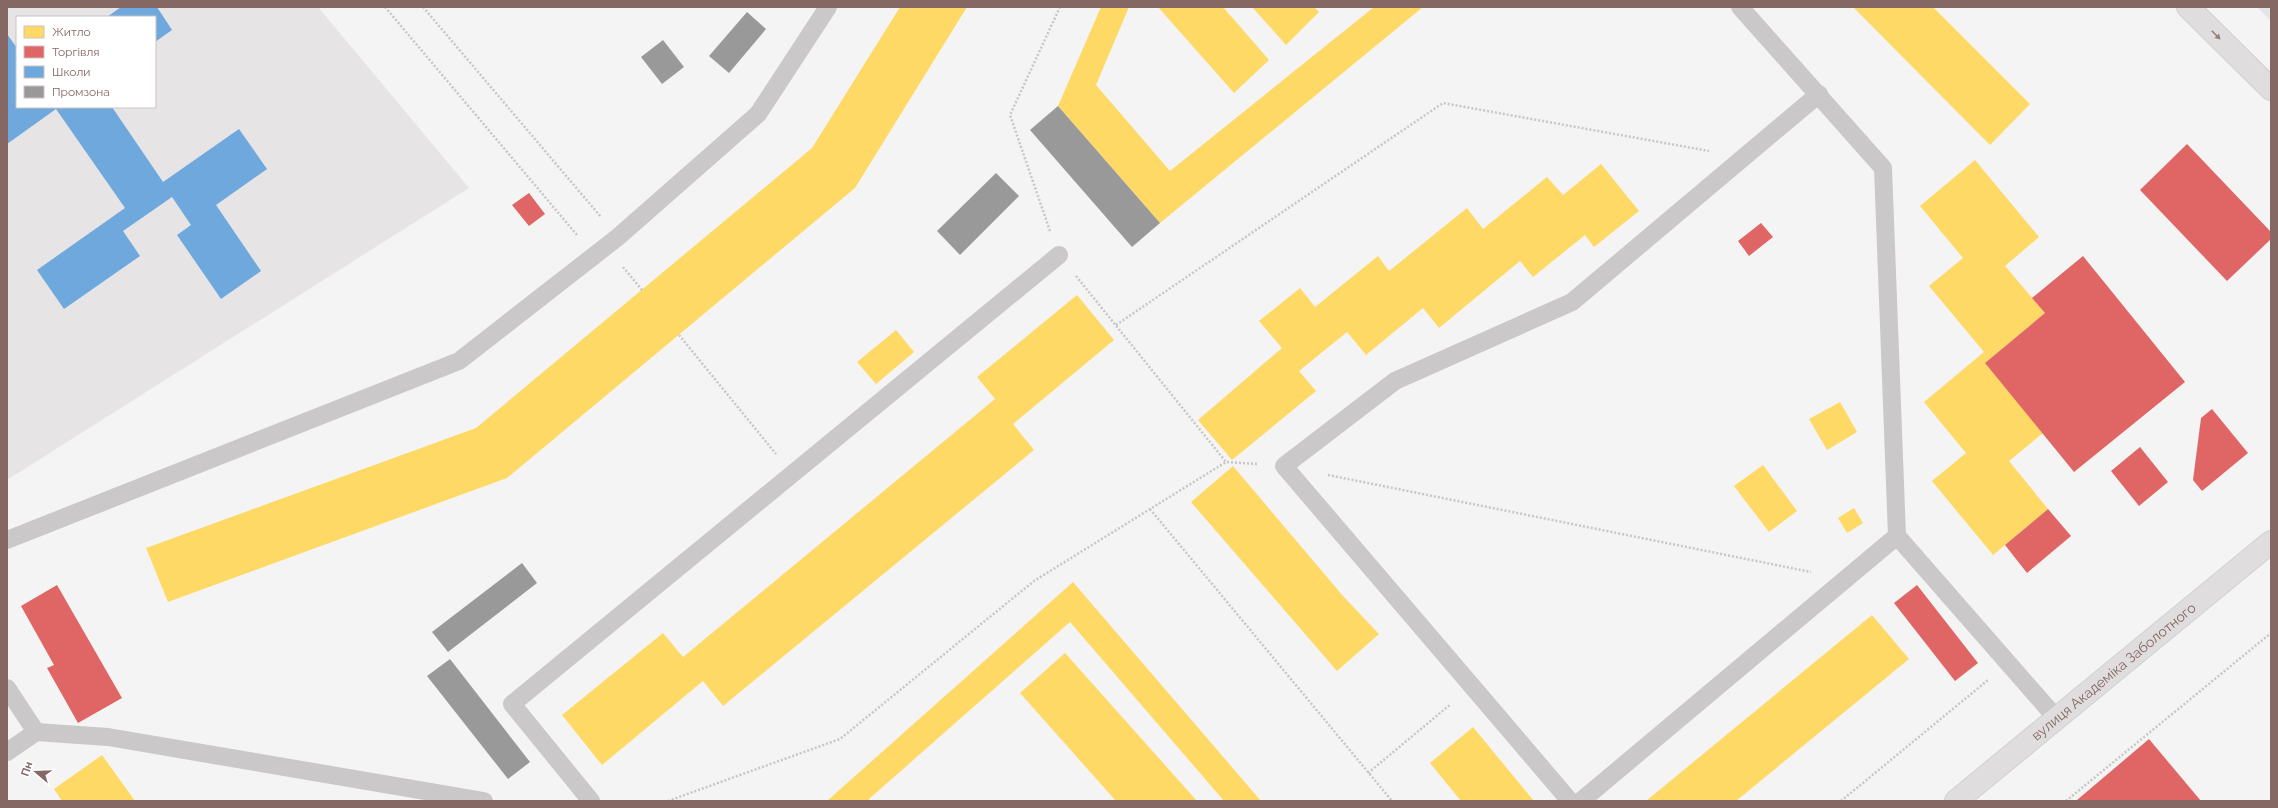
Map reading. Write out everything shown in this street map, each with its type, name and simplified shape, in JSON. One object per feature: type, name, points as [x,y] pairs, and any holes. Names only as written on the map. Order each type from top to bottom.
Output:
[{"type":"main road","points":[[2188,7],[2271,89]]},
{"type":"main road","name":"вулиця Академіка Заболотного","points":[[1956,801],[2271,542]]},
{"type":"lane","points":[[7,540],[459,362],[618,237],[758,114],[828,7]]},
{"type":"lane","points":[[1740,7],[1819,94],[1883,168],[1897,536],[2057,719]]},
{"type":"lane","points":[[1570,801],[1284,466],[1396,381],[1572,302],[1819,94]]},
{"type":"lane","points":[[591,801],[512,704],[1059,255]]},
{"type":"lane","points":[[1581,801],[1897,536]]},
{"type":"lane","points":[[7,688],[36,732]]},
{"type":"lane","points":[[7,752],[36,732],[108,737],[484,801]]},
{"type":"path","points":[[385,7],[594,255]]},
{"type":"path","points":[[423,7],[618,237]]},
{"type":"path","points":[[1060,7],[1010,115],[1059,255],[1226,462]]},
{"type":"path","points":[[1116,325],[1443,103],[1744,157]]},
{"type":"path","points":[[679,335],[792,474]]},
{"type":"path","points":[[668,801],[840,739],[1034,582],[1226,462],[1284,466],[1846,579]]},
{"type":"path","points":[[1150,509],[1392,801]]},
{"type":"path","points":[[2066,801],[2271,633]]},
{"type":"path","points":[[1841,801],[2008,664]]},
{"type":"path","points":[[1368,773],[1473,686]]},
{"type":"shaded area","points":[[7,7],[318,7],[469,188],[7,480]]},
{"type":"shaded area","points":[[2257,7],[2271,7],[2271,21]]},
{"type":"building: Житло","points":[[900,7],[967,7],[855,188],[507,478],[168,602],[146,548],[476,428],[812,148]]},
{"type":"building: Житло","points":[[1101,7],[1129,7],[1096,85],[1170,171],[1374,7],[1423,7],[1160,223],[1058,106]]},
{"type":"building: Житло","points":[[1158,7],[1223,7],[1269,60],[1234,93]]},
{"type":"building: Житло","points":[[1252,7],[1314,7],[1319,12],[1286,45]]},
{"type":"building: Житло","points":[[1853,7],[1933,7],[2030,104],[1990,145]]},
{"type":"building: Житло","points":[[1975,160],[2039,237],[2005,266],[2045,313],[1985,363],[2043,433],[2009,461],[2048,509],[1993,555],[1932,481],[1966,453],[1924,402],[1984,352],[1929,286],[1963,258],[1920,206]]},
{"type":"building: Житло","points":[[1601,164],[1639,211],[1594,247],[1585,235],[1533,277],[1520,261],[1439,328],[1423,308],[1366,355],[1347,332],[1299,371],[1316,391],[1232,460],[1198,420],[1282,348],[1259,321],[1300,288],[1315,307],[1378,256],[1389,271],[1467,208],[1483,229],[1547,177],[1563,195]]},
{"type":"building: Житло","points":[[1077,295],[1114,340],[1013,424],[1034,450],[723,706],[703,681],[602,765],[562,715],[663,633],[683,657],[995,399],[977,377]]},
{"type":"building: Житло","points":[[896,330],[914,352],[876,384],[857,362]]},
{"type":"building: Житло","points":[[1840,402],[1857,432],[1827,450],[1809,419]]},
{"type":"building: Житло","points":[[1763,465],[1797,511],[1769,532],[1734,486]]},
{"type":"building: Житло","points":[[1233,466],[1343,596],[1379,634],[1337,671],[1191,502]]},
{"type":"building: Житло","points":[[1854,508],[1863,523],[1847,533],[1838,518]]},
{"type":"building: Житло","points":[[1073,582],[1261,801],[1224,801],[1070,622],[869,799],[870,801],[827,801]]},
{"type":"building: Житло","points":[[1872,615],[1909,659],[1736,801],[1646,801]]},
{"type":"building: Житло","points":[[1065,653],[1197,801],[1116,801],[1020,693]]},
{"type":"building: Житло","points":[[1473,727],[1534,801],[1461,801],[1430,763]]},
{"type":"building: Житло","points":[[102,755],[135,801],[62,801],[54,789]]},
{"type":"building: Торгівля","points":[[2187,144],[2271,232],[2271,239],[2227,281],[2140,190]]},
{"type":"building: Торгівля","points":[[529,193],[545,214],[529,226],[512,205]]},
{"type":"building: Торгівля","points":[[1761,223],[1773,237],[1749,256],[1738,241]]},
{"type":"building: Торгівля","points":[[2083,256],[2185,382],[2074,472],[1985,363],[2045,313],[2032,298]]},
{"type":"building: Торгівля","points":[[2212,409],[2248,453],[2202,491],[2193,480],[2201,418]]},
{"type":"building: Торгівля","points":[[2140,447],[2168,482],[2139,506],[2111,471]]},
{"type":"building: Торгівля","points":[[2048,509],[2071,536],[2027,573],[2005,545]]},
{"type":"building: Торгівля","points":[[57,585],[122,698],[78,723],[47,668],[54,665],[21,606]]},
{"type":"building: Торгівля","points":[[1917,585],[1978,663],[1955,681],[1894,603]]},
{"type":"building: Торгівля","points":[[2149,739],[2201,801],[2077,800]]},
{"type":"building: Школи","points":[[121,7],[157,7],[172,30],[156,41],[156,16],[108,16]]},
{"type":"building: Школи","points":[[7,34],[16,47],[16,108],[113,108],[163,182],[239,129],[267,169],[216,205],[261,271],[221,299],[177,235],[191,225],[172,197],[123,231],[140,256],[64,309],[37,270],[125,208],[56,109],[7,144]]},
{"type":"building: Промзона","points":[[747,12],[766,29],[729,73],[709,56]]},
{"type":"building: Промзона","points":[[663,40],[684,67],[662,84],[641,57]]},
{"type":"building: Промзона","points":[[1058,106],[1160,223],[1132,247],[1030,130]]},
{"type":"building: Промзона","points":[[996,173],[1019,196],[960,255],[937,231]]},
{"type":"building: Промзона","points":[[522,563],[537,583],[448,652],[432,632]]},
{"type":"building: Промзона","points":[[450,659],[530,762],[508,779],[427,676]]}]
